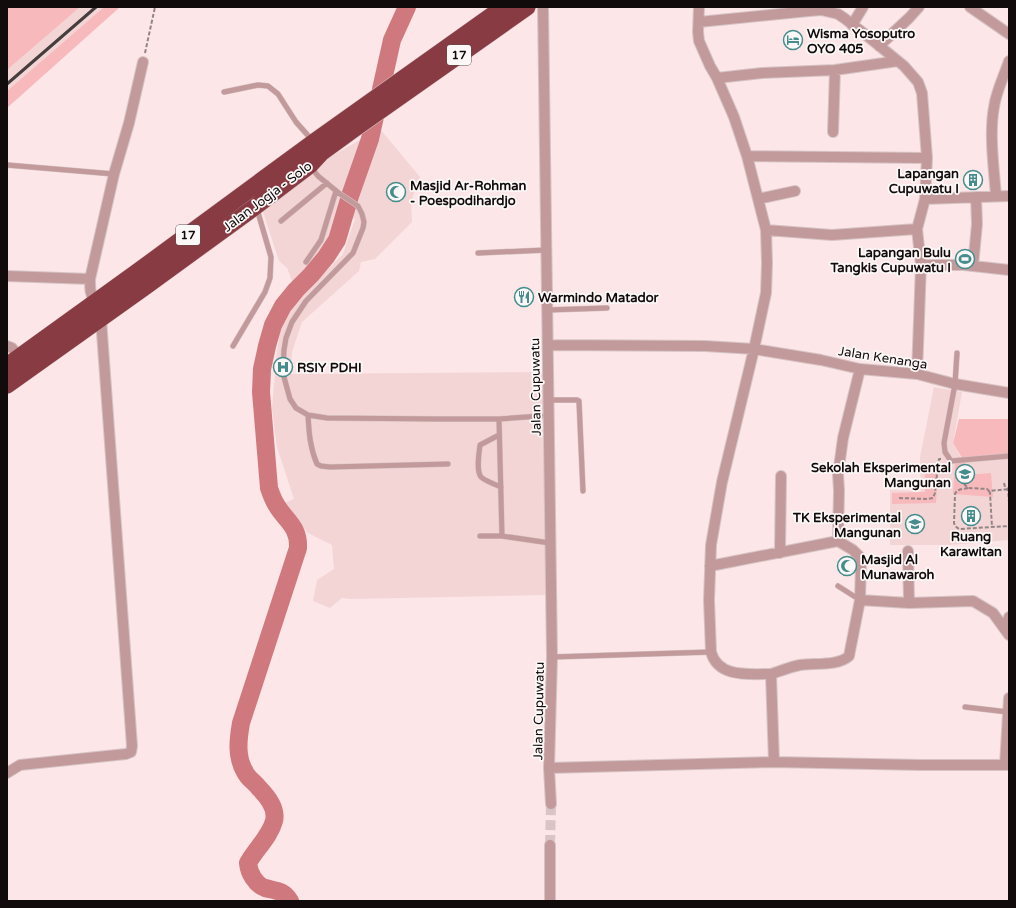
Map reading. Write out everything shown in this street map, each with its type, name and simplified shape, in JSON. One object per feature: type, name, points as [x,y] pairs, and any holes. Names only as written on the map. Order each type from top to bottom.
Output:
[{"type":"highway","name":"Jalan Jogja - Solo","points":[[7,385],[98,311],[141,280],[314,142],[504,7]]},
{"type":"highway","name":"Jalan Jogja - Solo","points":[[141,280],[256,206],[310,165],[321,153],[527,7]]},
{"type":"highway","name":"Jalan Jogja - Solo","points":[[11,356],[98,311]]},
{"type":"street","name":"Jalan Cupuwatu","points":[[543,7],[552,657],[550,804]]},
{"type":"street","points":[[699,7],[699,41],[734,117],[747,156],[766,230],[768,263],[766,293],[722,482],[711,545],[710,566],[709,600],[711,652],[713,659],[720,667],[730,672],[746,674],[770,674],[799,665],[835,662],[846,659],[849,656],[860,600],[861,564],[859,556],[853,550],[838,541],[710,566]]},
{"type":"street","points":[[844,7],[848,21]]},
{"type":"street","points":[[848,21],[864,7]]},
{"type":"street","points":[[879,46],[909,18],[918,7]]},
{"type":"street","points":[[970,7],[1009,34]]},
{"type":"street","points":[[699,22],[798,10],[820,10],[838,14],[898,61],[913,75],[918,82],[922,93],[927,158],[925,199],[917,229],[921,265],[917,374]]},
{"type":"street","points":[[717,78],[762,73],[835,70],[898,61]]},
{"type":"street","points":[[996,196],[992,125],[994,107],[1009,61]]},
{"type":"street","points":[[7,772],[20,765],[126,754],[131,752],[132,746],[98,311],[90,290],[90,279],[114,174],[129,123],[143,62]]},
{"type":"street","points":[[833,132],[835,70]]},
{"type":"street","points":[[747,156],[927,158]]},
{"type":"street","points":[[758,199],[795,191]]},
{"type":"street","points":[[925,199],[1009,196]]},
{"type":"street","points":[[973,266],[977,224],[976,197]]},
{"type":"street","points":[[766,230],[832,235],[917,229]]},
{"type":"street","points":[[921,265],[964,265],[1009,270]]},
{"type":"street","points":[[7,276],[90,279]]},
{"type":"street","name":"Jalan Kenanga","points":[[548,345],[705,346],[754,349],[821,360],[860,369],[917,374],[955,384],[1009,393]]},
{"type":"street","points":[[838,541],[838,475],[843,438],[860,369]]},
{"type":"street","points":[[780,552],[781,476]]},
{"type":"street","points":[[908,551],[909,602]]},
{"type":"street","points":[[860,600],[909,602],[973,601],[992,613],[1007,632]]},
{"type":"street","points":[[1007,632],[1009,617]]},
{"type":"street","points":[[770,674],[774,762]]},
{"type":"street","points":[[550,768],[774,762],[1007,765],[1009,698]]},
{"type":"street","points":[[550,845],[550,901]]},
{"type":"lane","points":[[224,92],[258,85],[268,86],[278,94],[296,122],[314,142]]},
{"type":"lane","points":[[7,165],[114,174]]},
{"type":"lane","points":[[310,165],[318,176],[338,193],[358,206],[364,222],[353,253],[306,302],[292,322],[286,338],[283,368],[284,377],[290,399],[296,408],[308,415],[327,418],[439,420],[499,419],[540,416]]},
{"type":"lane","points":[[281,221],[328,183]]},
{"type":"lane","points":[[306,262],[320,240],[338,193]]},
{"type":"lane","points":[[233,346],[265,292],[270,278],[271,257],[256,206]]},
{"type":"lane","points":[[478,253],[546,250]]},
{"type":"lane","points":[[547,310],[607,308]]},
{"type":"lane","points":[[957,353],[955,384],[944,443],[945,452],[950,458],[1009,456]]},
{"type":"lane","points":[[548,400],[579,401],[582,491]]},
{"type":"lane","points":[[308,415],[312,453],[317,464],[321,466],[448,464]]},
{"type":"lane","points":[[499,419],[502,536]]},
{"type":"lane","points":[[499,435],[480,445],[478,458],[479,472],[482,477],[501,487]]},
{"type":"lane","points":[[480,536],[502,536],[550,543]]},
{"type":"lane","points":[[838,586],[860,600]]},
{"type":"lane","points":[[552,657],[711,652]]},
{"type":"lane","points":[[965,707],[1008,712]]},
{"type":"path","points":[[143,62],[155,7]]},
{"type":"path","points":[[899,498],[933,498],[935,493],[939,459],[950,458],[960,466],[960,478],[968,488]]},
{"type":"path","points":[[1004,484],[1008,489],[1009,502]]},
{"type":"path","points":[[1008,489],[989,491],[987,489],[968,488],[960,489],[955,492],[954,523],[959,529],[1009,526]]},
{"type":"path","points":[[989,491],[992,527]]},
{"type":"shaded area","points":[[7,7],[80,7],[7,70]]},
{"type":"shaded area","points":[[80,7],[104,7],[7,91],[7,70]]},
{"type":"shaded area","points":[[104,7],[120,7],[7,108],[7,91]]},
{"type":"shaded area","name":"RSIY PDHI","points":[[380,129],[420,177],[411,202],[412,222],[375,259],[361,262],[359,271],[302,322],[292,352],[291,374],[545,372],[550,543],[545,595],[342,598],[330,608],[313,601],[317,580],[334,569],[332,545],[308,533],[282,504],[294,499],[277,447],[272,408],[276,361],[280,330],[297,301],[343,254],[355,219],[343,213],[332,244],[306,277],[294,286],[287,268],[279,261],[261,206],[310,168]]},
{"type":"shaded area","name":"Sekolah Eksperimental Mangunan","points":[[934,387],[962,392],[953,443],[961,458],[1009,454],[1009,540],[950,545],[890,545],[890,490],[921,491],[920,457]]},
{"type":"shaded area","points":[[959,419],[1009,419],[1009,454],[962,458],[953,443]]},
{"type":"shaded area","points":[[964,462],[966,475],[991,473],[993,497],[953,494],[955,463]]},
{"type":"shaded area","points":[[925,471],[938,471],[936,503],[892,504],[892,493],[925,492]]},
{"type":"waterway","points":[[290,901],[282,893],[265,888],[258,884],[250,871],[248,863],[272,827],[275,816],[273,807],[268,799],[245,772],[240,760],[238,748],[241,723],[298,548],[297,535],[292,525],[276,504],[269,488],[261,392],[262,369],[273,325],[283,306],[326,257],[337,240],[350,196],[370,139],[392,40],[407,7]]},
{"type":"tunnel","points":[[550,845],[551,804]]},
{"type":"railway","points":[[7,84],[96,7]]},
{"type":"place","name":"Wisma Yosoputro OYO 405","points":[[793,40]]},
{"type":"place","name":"Lapangan Cupuwatu I","points":[[973,180]]},
{"type":"place","name":"Masjid Ar-Rohman - Poespodihardjo","points":[[396,192]]},
{"type":"place","name":"Lapangan Bulu Tangkis Cupuwatu I","points":[[965,259]]},
{"type":"place","name":"Warmindo Matador","points":[[524,297]]},
{"type":"place","name":"RSIY PDHI","points":[[283,367]]},
{"type":"place","name":"Sekolah Eksperimental Mangunan","points":[[965,474]]},
{"type":"place","name":"Ruang Karawitan","points":[[971,516]]},
{"type":"place","name":"TK Eksperimental Mangunan","points":[[915,524]]},
{"type":"place","name":"Masjid Al Munawaroh","points":[[847,566]]}]
